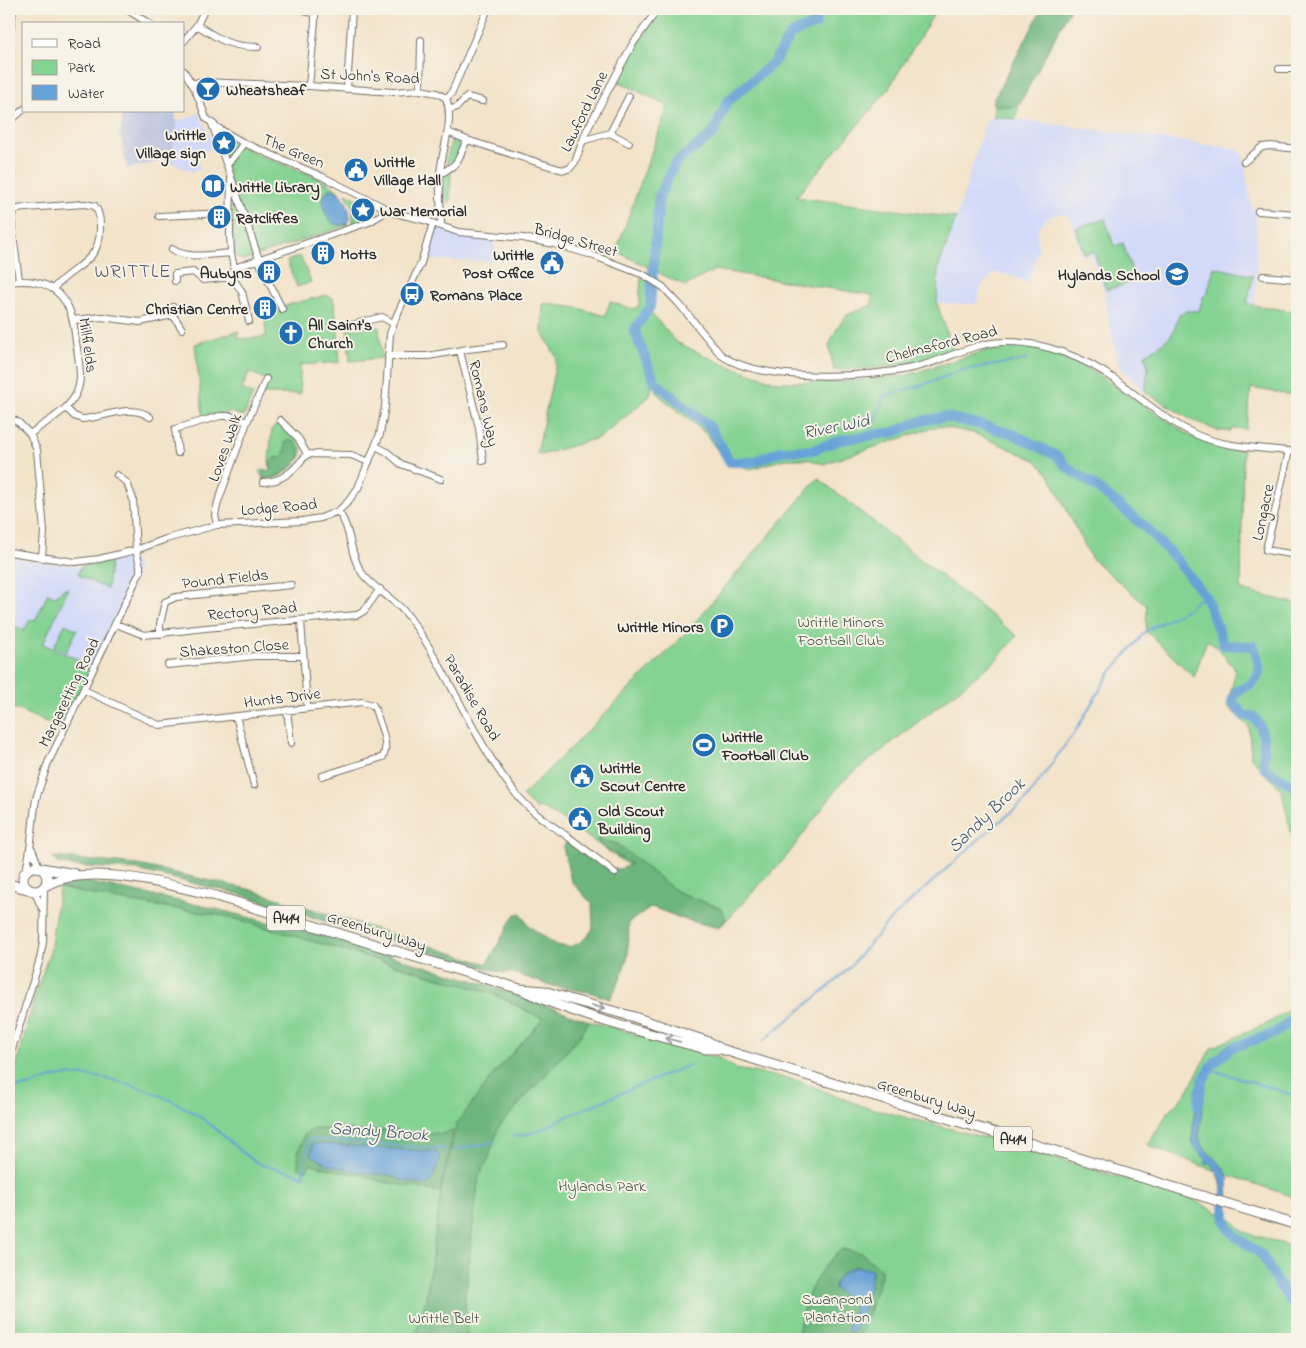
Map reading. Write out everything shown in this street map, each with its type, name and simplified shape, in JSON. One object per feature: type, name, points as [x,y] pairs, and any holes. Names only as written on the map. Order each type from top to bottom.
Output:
[{"type":"highway","points":[[9,880],[25,873],[32,867],[40,867],[48,879],[44,887],[31,890],[9,884]]},
{"type":"highway","name":"Greenbury Way","points":[[40,867],[77,875],[132,879],[176,886],[216,896],[520,989],[541,999],[608,1022],[706,1049],[721,1049],[1297,1225]]},
{"type":"highway","points":[[25,873],[23,883],[31,890]]},
{"type":"highway","name":"Greenbury Way","points":[[44,887],[53,881],[77,875]]},
{"type":"street","points":[[9,39],[12,9]]},
{"type":"street","points":[[126,9],[147,22]]},
{"type":"street","points":[[185,40],[197,25],[205,9]]},
{"type":"street","points":[[347,89],[352,9]]},
{"type":"street","points":[[446,98],[451,94],[488,9]]},
{"type":"street","name":"Lawford Lane","points":[[448,132],[467,140],[565,170],[575,162],[585,140],[586,132],[632,46],[658,9]]},
{"type":"street","points":[[307,12],[315,13],[309,86]]},
{"type":"street","points":[[197,25],[228,44],[239,47],[258,48]]},
{"type":"street","points":[[420,90],[421,40]]},
{"type":"street","points":[[1279,69],[1297,69]]},
{"type":"street","name":"St John's Road","points":[[188,81],[393,92],[420,90],[437,93],[446,98]]},
{"type":"street","name":"The Green","points":[[188,81],[203,113],[212,124],[259,259],[282,309]]},
{"type":"street","points":[[610,133],[629,96]]},
{"type":"street","points":[[448,110],[457,107],[467,97],[483,101]]},
{"type":"street","name":"Lodge Road","points":[[9,552],[75,562],[99,559],[136,550],[166,539],[217,525],[302,521],[321,518],[338,511],[347,503],[358,488],[376,446],[383,422],[390,334],[393,323],[437,225],[440,174],[448,132],[446,98]]},
{"type":"street","points":[[9,122],[22,111]]},
{"type":"street","name":"The Green","points":[[212,124],[244,143],[323,177],[386,209],[437,225]]},
{"type":"street","points":[[585,140],[610,133],[629,143]]},
{"type":"street","points":[[440,174],[453,167],[460,158],[467,140]]},
{"type":"street","name":"The Green","points":[[227,165],[244,143]]},
{"type":"street","points":[[1244,162],[1262,146],[1297,149]]},
{"type":"street","name":"The Green","points":[[230,177],[229,213],[231,253],[234,268]]},
{"type":"street","points":[[9,282],[29,280],[53,289],[66,275],[87,262],[96,249],[99,239],[99,213],[95,206],[86,204],[25,208],[13,212],[11,220],[19,280]]},
{"type":"street","points":[[249,321],[243,294],[232,277],[234,268],[369,222],[381,215],[386,209]]},
{"type":"street","points":[[1258,210],[1297,214]]},
{"type":"street","points":[[159,216],[229,213]]},
{"type":"street","name":"Bridge Street","points":[[437,225],[468,233],[523,238],[554,244],[589,254],[648,277],[659,285]]},
{"type":"street","points":[[172,249],[190,256],[231,253]]},
{"type":"street","points":[[175,281],[175,274],[193,272],[203,280],[232,277]]},
{"type":"street","points":[[1263,276],[1297,279]]},
{"type":"street","name":"Chelmsford Road","points":[[659,285],[680,305],[720,355],[743,366],[768,372],[796,375],[895,371],[937,361],[990,343],[1016,342],[1054,350],[1090,365],[1169,419],[1211,440],[1228,444],[1297,452]]},
{"type":"street","name":"Millfields","points":[[30,434],[66,408],[73,400],[80,385],[80,368],[73,320],[67,305],[53,289]]},
{"type":"street","points":[[173,307],[173,315],[182,329]]},
{"type":"street","points":[[346,326],[399,311]]},
{"type":"street","points":[[73,320],[102,317],[140,322],[173,315]]},
{"type":"street","points":[[382,317],[393,323]]},
{"type":"street","name":"Romans Way","points":[[388,356],[428,356],[503,345]]},
{"type":"street","name":"Romans Way","points":[[460,351],[479,428],[483,461]]},
{"type":"street","name":"Loves Walk","points":[[217,525],[216,511],[247,422],[266,379]]},
{"type":"street","points":[[66,408],[74,416],[82,419],[136,410],[150,417]]},
{"type":"street","points":[[178,453],[174,429],[220,416],[231,416],[247,422]]},
{"type":"street","points":[[9,418],[19,423],[30,434],[38,457],[44,537],[42,558]]},
{"type":"street","points":[[280,420],[298,438],[307,454]]},
{"type":"street","points":[[376,446],[387,452],[401,464],[441,479]]},
{"type":"street","name":"Longacre","points":[[1289,451],[1266,550],[1297,555]]},
{"type":"street","points":[[307,454],[351,455],[369,462]]},
{"type":"street","points":[[263,482],[272,482],[283,478],[307,454]]},
{"type":"street","name":"Margaretting Road","points":[[25,873],[32,849],[32,825],[37,797],[48,765],[140,572],[136,550],[133,498],[127,483],[117,475]]},
{"type":"street","name":"Paradise Road","points":[[338,511],[345,524],[352,553],[359,569],[366,578],[398,604],[417,628],[475,730],[518,796],[536,813],[615,873]]},
{"type":"street","name":"Pound Fields","points":[[160,634],[160,624],[165,602],[176,597],[291,585]]},
{"type":"street","name":"Rectory Road","points":[[116,624],[144,634],[160,634],[205,628],[361,614],[380,589]]},
{"type":"street","points":[[301,620],[307,708]]},
{"type":"street","name":"Shakeston Close","points":[[168,665],[255,656],[303,656]]},
{"type":"street","name":"Hunts Drive","points":[[84,690],[159,725],[362,702],[373,705],[376,709],[385,745],[386,752],[383,757],[322,776]]},
{"type":"street","points":[[287,710],[291,743]]},
{"type":"street","points":[[236,716],[254,785]]},
{"type":"street","name":"Margaretting Road","points":[[32,849],[40,867]]},
{"type":"street","points":[[9,1058],[25,1012],[40,958],[44,887]]},
{"type":"street","points":[[31,890],[43,909]]},
{"type":"shaded area","points":[[123,112],[175,112],[177,131],[174,140],[172,163],[160,161],[127,169],[120,135]]},
{"type":"shaded area","points":[[199,113],[215,147],[198,155],[200,170],[190,171],[172,163],[177,120],[180,121]]},
{"type":"shaded area","name":"Hylands School","points":[[993,116],[1238,149],[1243,155],[1251,206],[1256,211],[1257,273],[1254,305],[1297,312],[1297,396],[1251,388],[1246,429],[1232,428],[1231,431],[1218,431],[1192,420],[1145,392],[1119,366],[1104,292],[1091,254],[1082,256],[1072,220],[1063,213],[1048,217],[1037,229],[1038,252],[1028,283],[1008,275],[994,273],[982,285],[976,304],[937,303],[938,269],[986,121]]},
{"type":"shaded area","points":[[435,227],[475,237],[494,237],[495,261],[425,260]]},
{"type":"shaded area","points":[[9,556],[23,560],[81,566],[126,556],[133,559],[136,564],[135,577],[62,729],[9,706]]},
{"type":"green space","points":[[660,9],[937,9],[887,91],[796,197],[956,218],[938,269],[937,303],[954,350],[923,361],[892,367],[834,370],[829,346],[836,330],[847,315],[872,305],[872,295],[715,270],[685,286],[616,251],[668,106],[614,79]]},
{"type":"green space","points":[[1042,9],[1070,9],[1019,105],[1011,107],[994,105],[992,102]]},
{"type":"green space","points":[[994,105],[1011,107],[1019,105],[1015,119],[993,116]]},
{"type":"green space","points":[[218,134],[263,157],[325,181],[340,193],[330,189],[324,196],[339,225],[348,223],[346,226],[243,260],[237,258],[233,253],[232,190]]},
{"type":"green space","points":[[452,138],[458,138],[461,145],[459,153],[447,165],[447,158]]},
{"type":"green space","points":[[450,170],[450,203],[443,199],[443,173]]},
{"type":"green space","points":[[346,193],[374,208],[377,212],[376,215],[353,224],[353,208]]},
{"type":"green space","points":[[1105,219],[1114,246],[1123,243],[1135,281],[1106,290],[1094,251],[1084,254],[1076,228]]},
{"type":"green space","points":[[300,256],[311,282],[297,287],[287,261]]},
{"type":"green space","points":[[1214,267],[1253,276],[1247,304],[1297,312],[1297,396],[1251,388],[1246,429],[1232,428],[1231,431],[1218,431],[1192,420],[1145,392],[1148,368],[1145,354],[1168,338],[1180,315],[1184,312],[1199,311],[1203,297],[1207,295]]},
{"type":"green space","points":[[641,277],[650,283],[647,308],[676,342],[723,364],[777,382],[836,382],[904,376],[1001,346],[1029,347],[1052,353],[1084,366],[1192,437],[1221,447],[1243,450],[1241,590],[1297,604],[1297,847],[1293,840],[1281,789],[1251,758],[1249,727],[1227,706],[1236,670],[1218,648],[1207,640],[1194,677],[1146,631],[1147,606],[1091,558],[1049,475],[1035,460],[974,433],[938,426],[823,464],[808,459],[784,459],[751,469],[726,462],[705,433],[660,396],[653,385],[649,397],[601,437],[541,455],[537,453],[557,358],[542,332],[543,303],[578,308],[605,316],[610,302],[633,309],[639,306]]},
{"type":"green space","points":[[326,295],[333,298],[340,362],[300,365],[300,394],[262,394],[268,380],[249,372],[242,389],[253,394],[244,416],[230,412],[203,416],[195,344],[238,331],[239,339],[266,337],[265,316],[288,305]]},
{"type":"green space","points":[[379,327],[382,358],[350,361],[347,330]]},
{"type":"green space","points":[[278,424],[282,425],[296,439],[301,446],[302,454],[288,471],[268,480],[263,478],[259,471],[270,470],[272,429]]},
{"type":"green space","points":[[289,439],[297,445],[300,451],[299,458],[294,465],[279,475],[263,478],[263,473],[271,470],[271,462],[274,458],[282,457],[285,452],[285,442]]},
{"type":"green space","name":"Writtle Minors Football Club","points":[[818,478],[1017,636],[995,661],[842,782],[786,857],[719,928],[566,822],[540,807],[537,810],[522,796],[684,635]]},
{"type":"green space","points":[[109,561],[107,589],[80,576],[78,573],[81,566]]},
{"type":"green space","points":[[65,588],[68,589],[43,644],[86,663],[90,669],[62,729],[9,706],[9,623],[24,631],[30,619],[35,621],[48,593],[55,596]]},
{"type":"green space","points":[[65,624],[77,630],[66,652],[54,646]]},
{"type":"green space","points":[[569,839],[607,868],[621,869],[631,864],[601,846],[597,839],[617,844],[676,891],[722,909],[726,919],[719,928],[686,920],[652,907],[629,922],[628,956],[619,982],[610,999],[589,992],[553,986],[510,972],[503,973],[340,926],[243,895],[137,870],[73,866],[57,863],[52,857],[138,865],[248,889],[487,964],[514,915],[520,913],[529,926],[556,945],[569,947],[579,943],[588,936],[593,928],[592,904],[571,881],[563,847]]},
{"type":"green space","name":"Writtle Belt","points":[[82,881],[208,907],[330,938],[488,985],[589,1021],[581,1035],[498,1128],[489,1158],[479,1176],[465,1300],[467,1339],[414,1339],[425,1304],[444,1173],[440,1192],[379,1181],[365,1176],[310,1164],[306,1171],[298,1167],[298,1152],[304,1135],[312,1129],[350,1129],[364,1132],[394,1129],[414,1135],[426,1132],[442,1134],[453,1130],[445,1172],[457,1123],[497,1070],[543,1019],[492,993],[225,916],[119,900],[59,888],[66,884]]},
{"type":"green space","points":[[59,888],[119,900],[225,916],[492,993],[543,1019],[553,1007],[575,1017],[719,1058],[736,1069],[796,1080],[862,1106],[986,1138],[1190,1198],[1232,1220],[1244,1232],[1297,1248],[1297,1339],[9,1339],[9,1083],[17,1063],[36,992],[50,952]]},
{"type":"green space","points":[[1297,1005],[1297,1198],[1202,1166],[1148,1145],[1169,1111],[1186,1094],[1211,1048],[1268,1023]]},
{"type":"green space","name":"Swanpond Plantation","points":[[842,1249],[861,1253],[881,1269],[881,1276],[859,1339],[798,1339],[803,1310],[810,1291],[825,1266]]},
{"type":"water","points":[[332,189],[340,194],[348,206],[350,220],[346,224],[334,224],[325,212],[323,203],[325,194],[328,190]]},
{"type":"water","points":[[1196,1095],[1204,1095],[1199,1138],[1205,1149],[1224,1168],[1230,1179],[1228,1181],[1229,1214],[1221,1212],[1221,1185],[1218,1174],[1209,1162],[1205,1163],[1207,1160],[1195,1148],[1192,1139]]},
{"type":"water","points":[[312,1143],[437,1152],[440,1157],[433,1178],[427,1185],[400,1180],[387,1174],[371,1174],[328,1165],[311,1155]]},
{"type":"water","points":[[855,1266],[872,1270],[870,1287],[866,1295],[864,1308],[854,1331],[849,1332],[848,1325],[855,1311],[852,1304],[834,1288],[838,1277]]},
{"type":"waterway","name":"River Wid","points":[[810,9],[816,24],[791,34],[774,62],[727,102],[713,134],[675,163],[659,197],[650,307],[634,330],[655,382],[710,427],[730,462],[753,462],[781,451],[813,450],[840,440],[895,432],[920,421],[945,417],[1013,434],[1057,456],[1068,468],[1091,483],[1143,525],[1176,559],[1206,598],[1224,645],[1253,646],[1258,662],[1258,674],[1252,683],[1237,691],[1232,702],[1243,715],[1254,717],[1261,728],[1264,741],[1264,768],[1297,788]]},
{"type":"waterway","points":[[869,436],[884,396],[923,385],[962,370],[1027,360]]},
{"type":"waterway","name":"Sandy Brook","points":[[764,1040],[833,983],[848,969],[889,921],[987,832],[1025,801],[1076,730],[1108,676],[1146,631],[1187,609],[1197,600],[1206,598]]},
{"type":"waterway","name":"River Wid","points":[[1198,1106],[1202,1082],[1213,1064],[1231,1048],[1275,1033],[1297,1015]]},
{"type":"waterway","name":"Sandy Brook","points":[[513,1136],[543,1129],[570,1115],[690,1065]]},
{"type":"waterway","points":[[1209,1069],[1297,1096]]},
{"type":"waterway","name":"Sandy Brook","points":[[9,1088],[28,1086],[56,1077],[71,1075],[101,1078],[131,1085],[147,1090],[191,1111],[210,1124],[256,1162],[267,1167],[303,1176],[308,1142],[312,1139],[445,1149]]},
{"type":"waterway","name":"Sandy Brook","points":[[454,1150],[495,1142]]},
{"type":"waterway","name":"River Wid","points":[[1224,1200],[1225,1220],[1229,1229],[1235,1236],[1262,1255],[1278,1284],[1297,1309]]},
{"type":"place","name":"Wheatsheaf","points":[[208,89]]},
{"type":"place","name":"Writtle Village sign","points":[[224,143]]},
{"type":"place","name":"Writtle Village Hall","points":[[356,170]]},
{"type":"place","name":"Writtle Library","points":[[213,186]]},
{"type":"place","name":"War Memorial","points":[[363,210]]},
{"type":"place","name":"Ratcliffes","points":[[219,217]]},
{"type":"place","name":"Motts","points":[[323,253]]},
{"type":"place","name":"Writtle Post Office","points":[[552,263]]},
{"type":"place","name":"Aubyns","points":[[269,272]]},
{"type":"place","name":"Hylands School","points":[[1177,274]]},
{"type":"place","name":"Romans Place","points":[[412,294]]},
{"type":"place","name":"Christian Centre","points":[[265,308]]},
{"type":"place","name":"All Saint's Church","points":[[291,333]]},
{"type":"place","name":"Writtle Minors","points":[[722,626]]},
{"type":"place","name":"Writtle Football Club","points":[[704,745]]},
{"type":"place","name":"Writtle Scout Centre","points":[[582,776]]},
{"type":"place","name":"Old Scout Building","points":[[580,819]]},
{"type":"district","name":"WRITTLE","points":[[133,270]]},
{"type":"park label","name":"Hylands Park","points":[[602,1185]]}]
